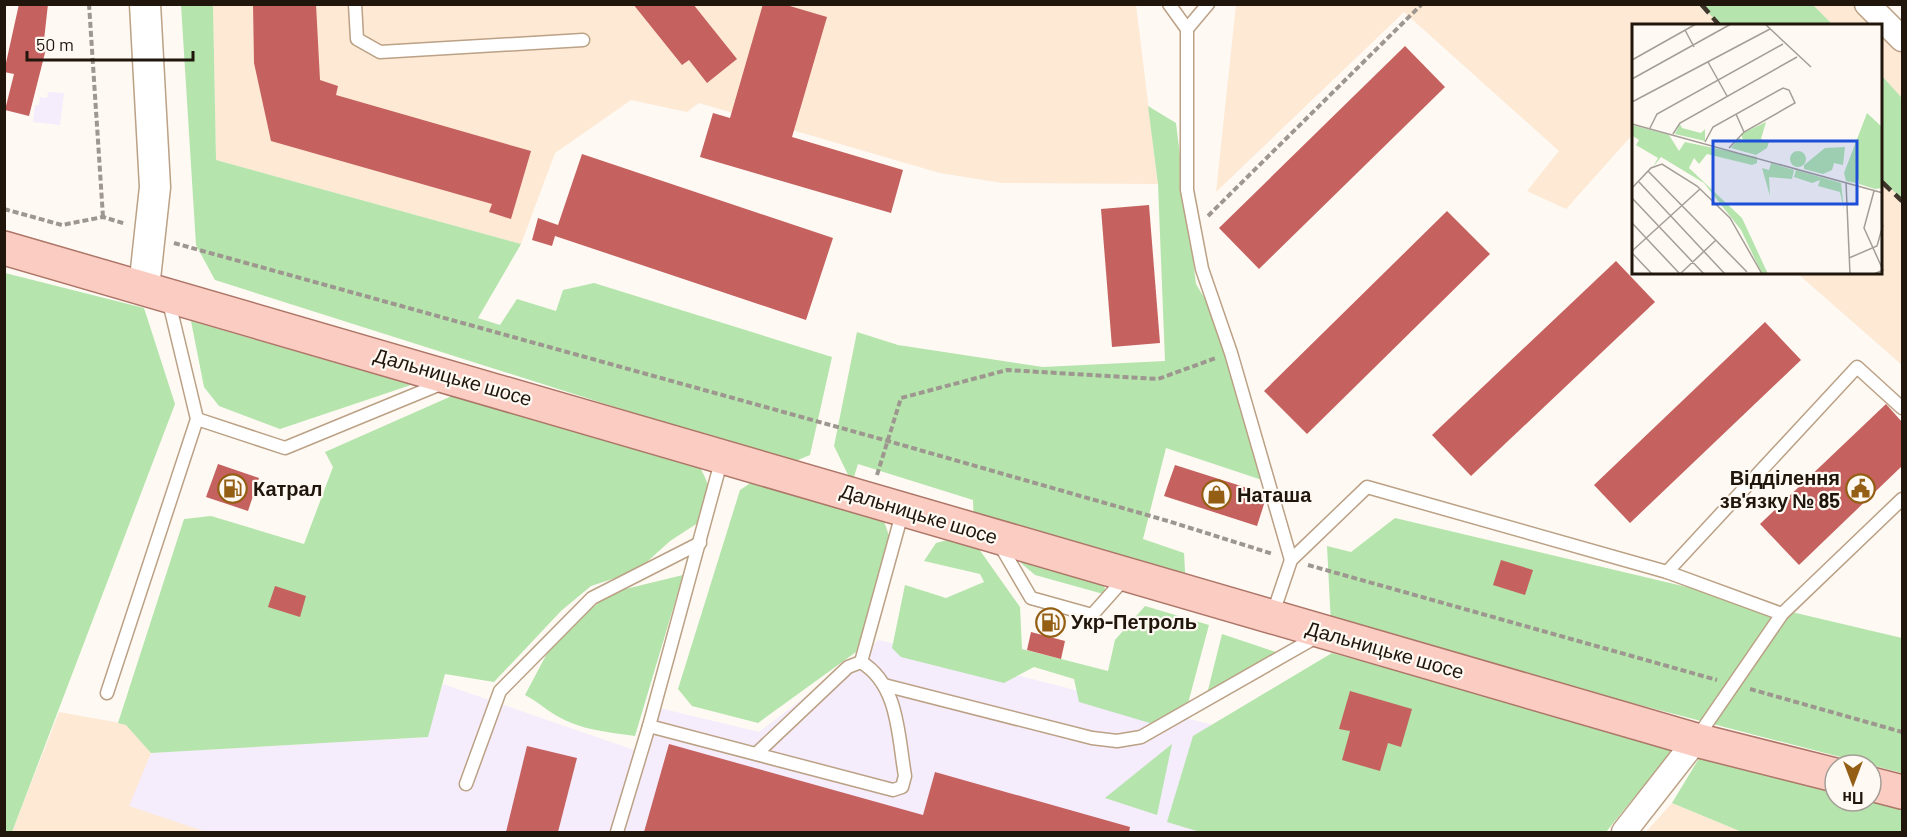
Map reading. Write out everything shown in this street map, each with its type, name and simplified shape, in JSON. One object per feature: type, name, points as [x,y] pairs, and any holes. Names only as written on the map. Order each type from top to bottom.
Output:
[{"type":"main road","name":"Дальницьке шосе","points":[[4,248],[723,455],[1324,633],[1696,740],[1823,772]]},
{"type":"main road","points":[[1883,787],[1902,792]]},
{"type":"street","points":[[145,4],[155,187],[139,230],[156,291]]},
{"type":"street","points":[[1867,4],[1902,39]]},
{"type":"street","points":[[1624,832],[1696,740]]},
{"type":"lane","points":[[355,4],[357,39],[380,52],[583,40]]},
{"type":"lane","points":[[1169,4],[1187,29],[1187,190],[1202,269],[1231,353],[1291,560]]},
{"type":"lane","points":[[1187,29],[1208,4]]},
{"type":"lane","points":[[107,693],[197,420],[156,291]]},
{"type":"lane","points":[[1667,572],[1857,367],[1902,408]]},
{"type":"lane","points":[[197,420],[285,448],[457,378]]},
{"type":"lane","points":[[617,832],[649,726],[723,455]]},
{"type":"lane","points":[[1272,618],[1291,560],[1367,487],[1667,572],[1782,614]]},
{"type":"lane","points":[[1696,740],[1782,614],[1902,499]]},
{"type":"lane","points":[[861,662],[903,509]]},
{"type":"lane","points":[[997,538],[1031,598],[1092,615],[1127,576]]},
{"type":"lane","points":[[466,784],[500,691],[592,598],[700,543]]},
{"type":"lane","points":[[884,685],[1092,738],[1117,741],[1141,737],[1324,633]]},
{"type":"lane","points":[[649,726],[893,790],[902,787],[905,776],[892,699],[876,671],[861,662]]},
{"type":"lane","points":[[756,754],[848,667],[861,662]]},
{"type":"path","points":[[88,4],[103,217]]},
{"type":"path","points":[[1195,229],[1422,4]]},
{"type":"path","points":[[4,209],[62,225],[103,217],[139,230],[1168,521],[1291,560],[1902,732]]},
{"type":"path","points":[[870,498],[901,398],[1007,370],[1158,379],[1231,353]]},
{"type":"shaded area","points":[[1707,4],[1728,24],[1632,24],[1632,135],[1566,209],[1527,191],[1559,151],[1404,12],[1216,192],[1236,5]]},
{"type":"shaded area","points":[[213,5],[1136,5],[1158,184],[1002,183],[940,173],[699,103],[687,112],[631,100],[555,153],[521,244],[216,160]]},
{"type":"shaded area","points":[[1813,5],[1854,5],[1876,24],[1832,24]]},
{"type":"shaded area","points":[[1883,31],[1902,50],[1902,98],[1883,77]]},
{"type":"shaded area","points":[[48,92],[64,93],[60,125],[33,122],[35,105],[39,105],[40,97],[47,98]]},
{"type":"shaded area","points":[[1883,174],[1902,194],[1902,365],[1798,274],[1883,274]]},
{"type":"shaded area","points":[[879,640],[1311,750],[1285,832],[206,832],[128,806],[151,753],[427,737],[443,684],[634,750],[651,706],[759,732]]},
{"type":"shaded area","points":[[59,712],[126,724],[151,753],[129,806],[206,832],[12,832]]},
{"type":"shaded area","points":[[1672,803],[1742,832],[1646,832]]},
{"type":"green space","points":[[181,5],[213,5],[216,160],[521,244],[478,318],[500,325],[517,299],[556,311],[563,290],[594,283],[832,357],[810,455],[791,463],[215,280],[196,245]]},
{"type":"green space","points":[[1701,5],[1813,5],[1832,24],[1719,24]]},
{"type":"green space","points":[[1883,77],[1902,98],[1902,199],[1883,181]]},
{"type":"green space","points":[[1148,106],[1176,123],[1196,284],[1211,309],[1262,480],[1166,448],[1143,539],[1184,553],[1186,588],[974,525],[973,500],[858,464],[852,483],[834,446],[857,332],[898,345],[1043,367],[1165,361],[1158,184]]},
{"type":"green space","points":[[5,273],[144,308],[175,404],[12,832],[4,832]]},
{"type":"green space","points":[[191,321],[411,385],[280,429],[219,406],[204,387]]},
{"type":"green space","points":[[454,395],[696,461],[709,488],[710,502],[707,517],[670,541],[637,571],[591,586],[561,611],[494,682],[445,674],[428,737],[151,753],[126,725],[118,723],[184,519],[211,516],[304,544],[333,467],[325,452]]},
{"type":"green space","points":[[755,480],[882,515],[889,536],[889,553],[856,652],[758,723],[692,706],[678,689],[740,490]]},
{"type":"green space","points":[[1395,518],[1902,638],[1902,773],[1883,768],[1883,753],[1825,753],[1331,625],[1327,546],[1351,552]]},
{"type":"green space","points":[[951,539],[979,549],[1020,607],[1022,649],[1108,671],[1115,640],[1145,606],[1209,625],[1187,707],[1150,723],[1079,702],[1074,679],[1034,667],[1004,683],[901,657],[892,648],[905,585],[946,598],[984,582],[980,574],[924,561],[936,543]]},
{"type":"green space","points":[[1022,554],[1101,577],[1107,595],[1035,575],[1021,563]]},
{"type":"green space","points":[[683,575],[635,736],[594,730],[566,721],[525,695],[552,644],[576,620],[613,592]]},
{"type":"green space","points":[[1222,634],[1282,654],[1206,698]]},
{"type":"green space","points":[[1332,653],[1676,746],[1606,832],[1200,832],[1167,822],[1193,736]]},
{"type":"green space","points":[[1172,744],[1157,815],[1105,798]]},
{"type":"green space","points":[[1701,755],[1823,784],[1823,813],[1883,813],[1883,802],[1902,803],[1902,832],[1742,832],[1672,803]]},
{"type":"building","points":[[19,4],[48,4],[44,40],[48,41],[29,116],[5,110],[14,74],[4,72]]},
{"type":"building","points":[[253,4],[316,4],[320,80],[338,86],[336,95],[531,151],[511,219],[489,212],[492,204],[271,141],[254,63]]},
{"type":"building","points":[[633,4],[693,4],[737,59],[707,83],[689,60],[682,65]]},
{"type":"building","points":[[763,4],[783,4],[827,17],[792,137],[903,170],[891,213],[700,157],[713,113],[730,118]]},
{"type":"building","points":[[1405,46],[1445,87],[1259,269],[1219,228]]},
{"type":"building","points":[[582,154],[833,238],[806,320],[555,236],[552,246],[532,240],[538,218],[558,225]]},
{"type":"building","points":[[1149,205],[1160,343],[1112,347],[1101,209]]},
{"type":"building","points":[[1447,211],[1490,254],[1307,434],[1264,391]]},
{"type":"building","points":[[1616,261],[1655,302],[1471,476],[1432,435]]},
{"type":"building","points":[[1765,322],[1801,360],[1630,523],[1594,485]]},
{"type":"building","points":[[1886,404],[1902,422],[1902,466],[1799,565],[1760,524]]},
{"type":"building","points":[[218,464],[259,478],[248,511],[206,497]]},
{"type":"building","name":"Наташа","points":[[1175,465],[1263,493],[1265,501],[1257,526],[1164,496]]},
{"type":"building","points":[[1501,560],[1533,570],[1525,595],[1493,585]]},
{"type":"building","points":[[275,586],[306,596],[300,617],[268,607]]},
{"type":"building","points":[[1031,632],[1065,641],[1061,659],[1027,650]]},
{"type":"building","points":[[1350,691],[1412,709],[1401,747],[1388,743],[1380,771],[1342,760],[1350,731],[1339,729]]},
{"type":"building","points":[[669,744],[923,815],[935,772],[1130,827],[1129,832],[644,832]]},
{"type":"building","points":[[527,746],[577,758],[558,832],[506,832]]},
{"type":"railway","points":[[1701,4],[1718,24]]},
{"type":"railway","points":[[1883,183],[1902,201]]},
{"type":"place","name":"Катрал","points":[[232,489]]},
{"type":"place","name":"Відділення зв'язку № 85","points":[[1861,489]]},
{"type":"place","name":"Наташа","points":[[1216,495]]},
{"type":"place","name":"Укр-Петроль","points":[[1050,622]]}]
